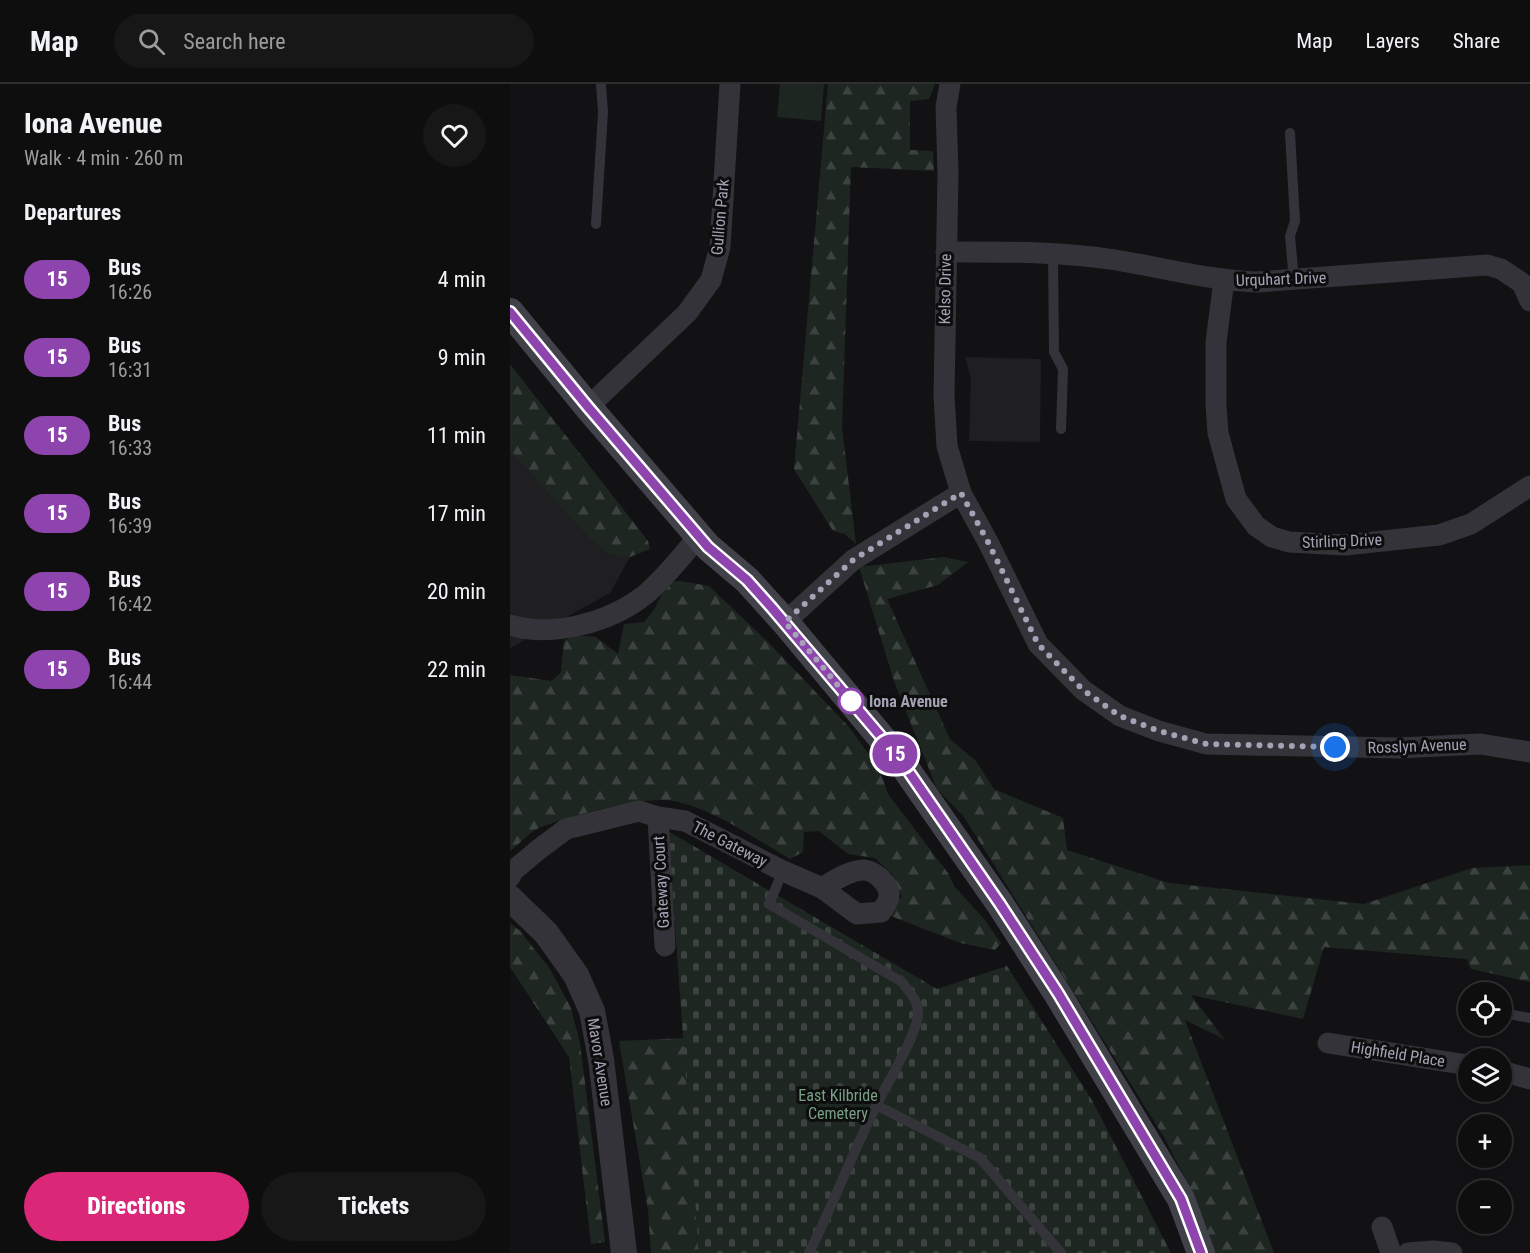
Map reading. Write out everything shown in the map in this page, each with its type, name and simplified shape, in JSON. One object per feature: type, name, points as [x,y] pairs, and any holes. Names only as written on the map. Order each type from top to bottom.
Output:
[{"type":"main road","points":[[510,312],[708,547],[747,580],[900,759],[1058,993],[1181,1199],[1201,1253]]},
{"type":"street","name":"Gullion Park","points":[[588,407],[687,313],[711,280],[720,247],[730,84]]},
{"type":"street","name":"Kelso Drive","points":[[950,84],[946,107],[944,396],[947,446],[961,493]]},
{"type":"street","name":"Urquhart Drive","points":[[946,252],[1017,252],[1115,260],[1224,280],[1294,280],[1487,265],[1501,269],[1527,287]]},
{"type":"street","name":"Stirling Drive","points":[[1224,280],[1216,342],[1218,433],[1236,499],[1256,526],[1272,537],[1289,542],[1346,545],[1439,535],[1471,525],[1530,486]]},
{"type":"street","points":[[785,622],[853,560],[961,493]]},
{"type":"street","name":"Rosslyn Avenue","points":[[961,493],[1038,644],[1083,690],[1120,716],[1159,731],[1206,744],[1398,748],[1480,744],[1530,752]]},
{"type":"street","points":[[510,625],[538,629],[558,628],[586,624],[618,611],[644,595],[657,583],[699,536]]},
{"type":"street","name":"The Gateway","points":[[510,877],[538,850],[566,829],[639,812],[684,821],[783,872],[822,888]]},
{"type":"street","name":"Gateway Court","points":[[658,817],[665,946]]},
{"type":"street","name":"Mavor Avenue","points":[[510,898],[546,933],[576,975],[592,1011],[601,1059],[624,1253]]},
{"type":"street","name":"Highfield Place","points":[[1328,1043],[1458,1063]]},
{"type":"street","points":[[1512,1074],[1530,1079]]},
{"type":"street","points":[[1382,1227],[1391,1253]]},
{"type":"street","points":[[1408,1253],[1433,1251],[1452,1253]]},
{"type":"lane","points":[[596,224],[603,112],[601,84]]},
{"type":"lane","points":[[1290,133],[1295,222],[1290,236],[1294,280]]},
{"type":"lane","points":[[1053,255],[1054,352],[1063,369],[1061,429]]},
{"type":"lane","points":[[783,872],[769,904],[902,982],[916,1001],[919,1015],[809,1253]]},
{"type":"lane","points":[[1512,1014],[1530,1018]]},
{"type":"lane","points":[[876,1105],[980,1158],[1057,1252]]},
{"type":"shaded area","points":[[965,357],[1041,359],[1040,442],[969,441],[971,378]]},
{"type":"shaded area","points":[[510,449],[588,537],[610,555],[630,557],[610,593],[510,648]]},
{"type":"green space","points":[[780,84],[824,84],[821,121],[777,117]]},
{"type":"green space","points":[[828,84],[935,84],[929,99],[910,101],[910,150],[933,151],[934,171],[851,167],[842,427],[856,544],[845,534],[833,531],[794,469]]},
{"type":"green space","points":[[510,364],[648,541],[650,549],[630,557],[610,555],[588,537],[510,450]]},
{"type":"green space","points":[[944,557],[968,562],[938,585],[887,599],[950,739],[976,761],[994,789],[1063,818],[1067,850],[1169,883],[1364,904],[1472,868],[1530,865],[1530,982],[1471,969],[1467,959],[1324,947],[1303,1019],[1191,995],[1224,1039],[1185,1020],[1274,1253],[1215,1253],[1191,1190],[1164,1137],[964,817],[937,789],[894,681],[859,567]]},
{"type":"green space","points":[[680,581],[709,586],[769,643],[849,727],[879,768],[888,794],[948,873],[955,887],[984,919],[1001,943],[995,950],[960,943],[881,912],[902,897],[892,874],[875,858],[848,854],[819,831],[804,832],[803,852],[790,859],[720,818],[674,801],[644,801],[568,818],[535,830],[510,851],[510,675],[552,681],[561,672],[564,641],[573,635],[596,637],[618,654],[624,624],[644,622],[655,608],[668,582]]},
{"type":"green space","name":"East Kilbride Cemetery","points":[[668,831],[937,989],[1007,966],[1093,1102],[1171,1253],[699,1253]]},
{"type":"green space","points":[[510,923],[520,931],[550,969],[571,1008],[580,1043],[605,1242],[591,1244],[569,1057],[510,967]]},
{"type":"green space","points":[[684,1038],[699,1253],[651,1253],[648,1210],[619,1041]]},
{"type":"bus line","name":"15","points":[[510,312],[708,547],[747,580],[900,759],[1058,993],[1181,1199],[1201,1253]]},
{"type":"place","name":"Iona Avenue","points":[[851,701]]},
{"type":"route","points":[[851,701],[785,622],[853,560],[961,493],[1038,644],[1083,690],[1120,716],[1159,731],[1206,744],[1335,747]]}]
